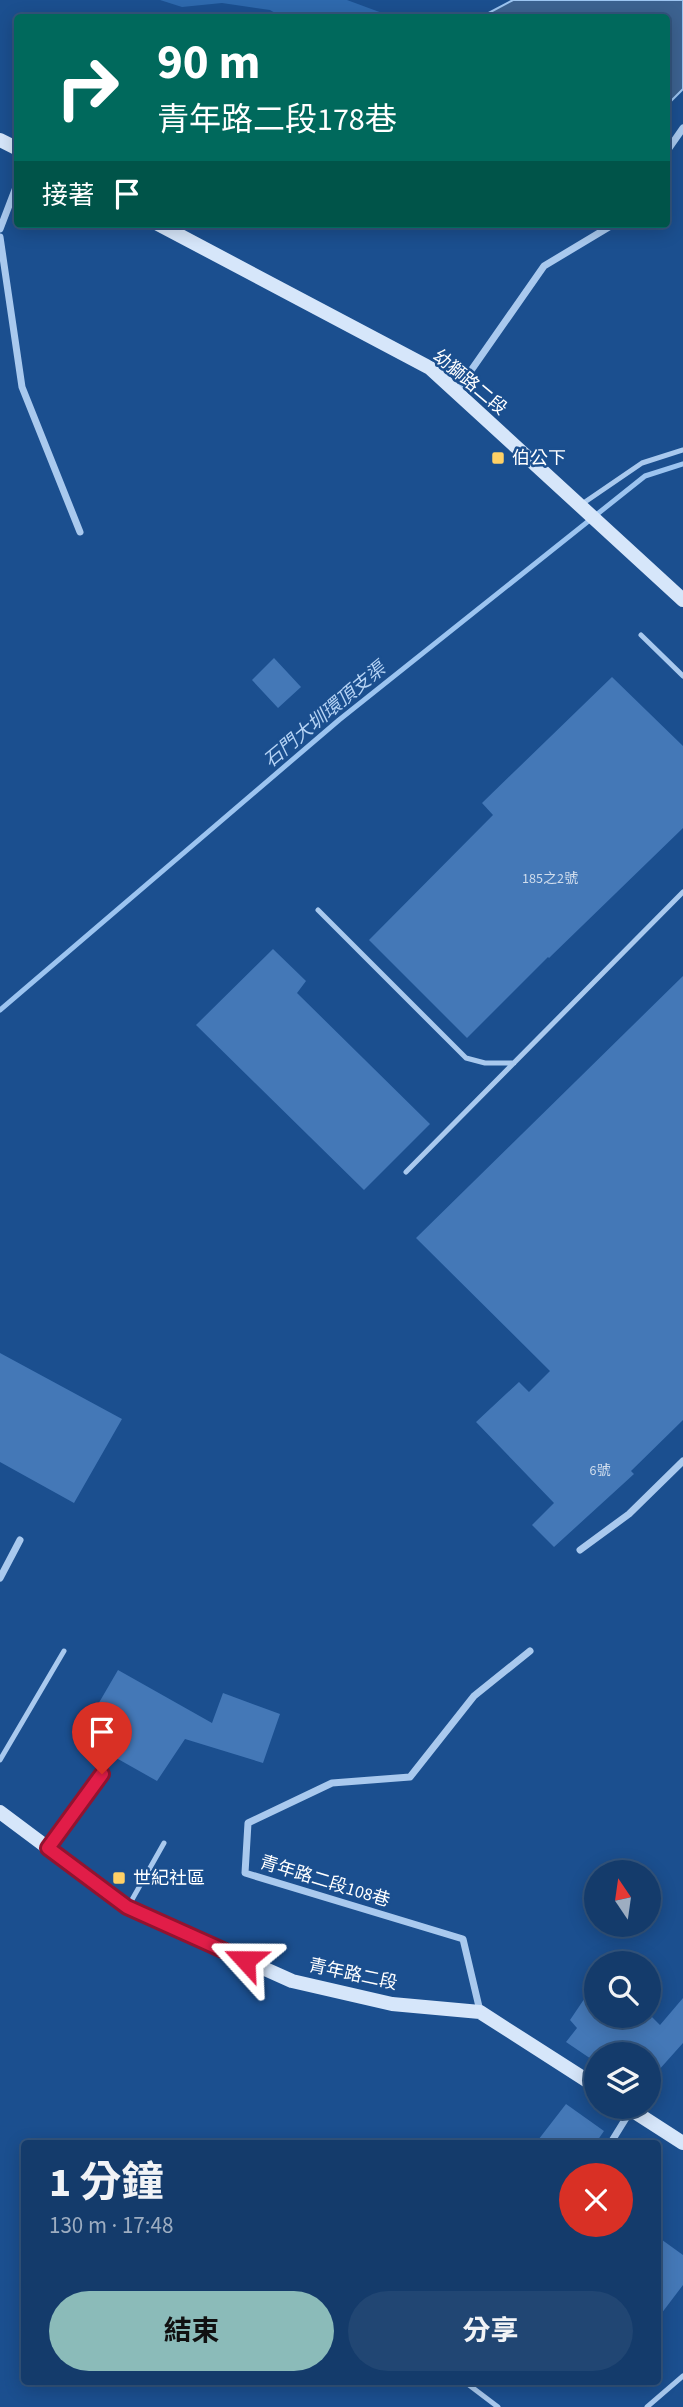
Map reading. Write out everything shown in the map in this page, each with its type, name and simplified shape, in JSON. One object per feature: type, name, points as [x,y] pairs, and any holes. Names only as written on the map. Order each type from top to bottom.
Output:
[{"type":"street","points":[[670,147],[683,128]]},
{"type":"street","points":[[0,229],[14,192]]},
{"type":"street","name":"幼獅路二段","points":[[166,228],[430,368],[683,600]]},
{"type":"street","points":[[456,392],[544,266],[607,228]]},
{"type":"street","points":[[0,237],[22,387],[80,532]]},
{"type":"street","points":[[580,1550],[629,1514],[683,1461]]},
{"type":"street","points":[[0,1578],[20,1540]]},
{"type":"street","name":"青年路二段108巷","points":[[480,2012],[463,1939],[245,1873],[247,1823],[332,1783],[410,1777],[474,1696],[530,1651]]},
{"type":"street","name":"青年路二段","points":[[0,1812],[127,1907],[292,1981],[392,2004],[480,2012],[584,2079]]},
{"type":"street","points":[[612,2140],[623,2119]]},
{"type":"street","points":[[646,2119],[683,2143]]},
{"type":"lane","points":[[580,506],[642,463],[683,450]]},
{"type":"lane","points":[[641,635],[683,676]]},
{"type":"lane","points":[[406,1172],[683,892]]},
{"type":"lane","points":[[318,910],[466,1058],[485,1063],[514,1063]]},
{"type":"lane","points":[[0,1760],[64,1651]]},
{"type":"lane","points":[[48,1848],[102,1774]]},
{"type":"lane","points":[[127,1907],[164,1843]]},
{"type":"lane","points":[[647,2407],[683,2376]]},
{"type":"lane","points":[[469,2385],[498,2407]]},
{"type":"shaded area","points":[[160,0],[347,0],[385,14],[277,14],[270,10],[222,3],[182,7]]},
{"type":"shaded area","points":[[513,0],[683,0],[683,89],[670,102],[670,14],[487,14]]},
{"type":"building","points":[[274,658],[301,687],[278,708],[252,680]]},
{"type":"building","points":[[612,677],[683,746],[683,828],[467,1038],[369,940],[493,815],[482,803]]},
{"type":"building","points":[[273,949],[306,981],[297,993],[430,1124],[364,1190],[196,1025]]},
{"type":"building","points":[[683,976],[683,1420],[631,1471],[634,1474],[554,1547],[532,1525],[554,1503],[476,1422],[519,1382],[529,1392],[550,1371],[416,1238]]},
{"type":"building","points":[[0,1353],[122,1419],[74,1503],[0,1462]]},
{"type":"building","points":[[118,1670],[212,1723],[223,1693],[280,1714],[263,1763],[185,1739],[157,1781],[79,1737]]},
{"type":"building","points":[[683,1998],[683,2043],[661,2068],[661,2042],[584,2042],[584,2054],[566,2042],[577,2028],[570,2020],[584,1999],[584,2028],[661,2028],[661,2024]]},
{"type":"building","points":[[566,2104],[604,2131],[598,2140],[538,2140]]},
{"type":"building","points":[[661,2239],[683,2255],[683,2285],[661,2314]]},
{"type":"waterway","name":"石門大圳環頂支渠","points":[[0,1010],[339,720],[645,476],[683,464]]},
{"type":"place","name":"伯公下","points":[[498,458]]},
{"type":"place","name":"世紀社區","points":[[119,1878]]},
{"type":"route","points":[[102,1774],[48,1848],[127,1907],[245,1960]]}]
